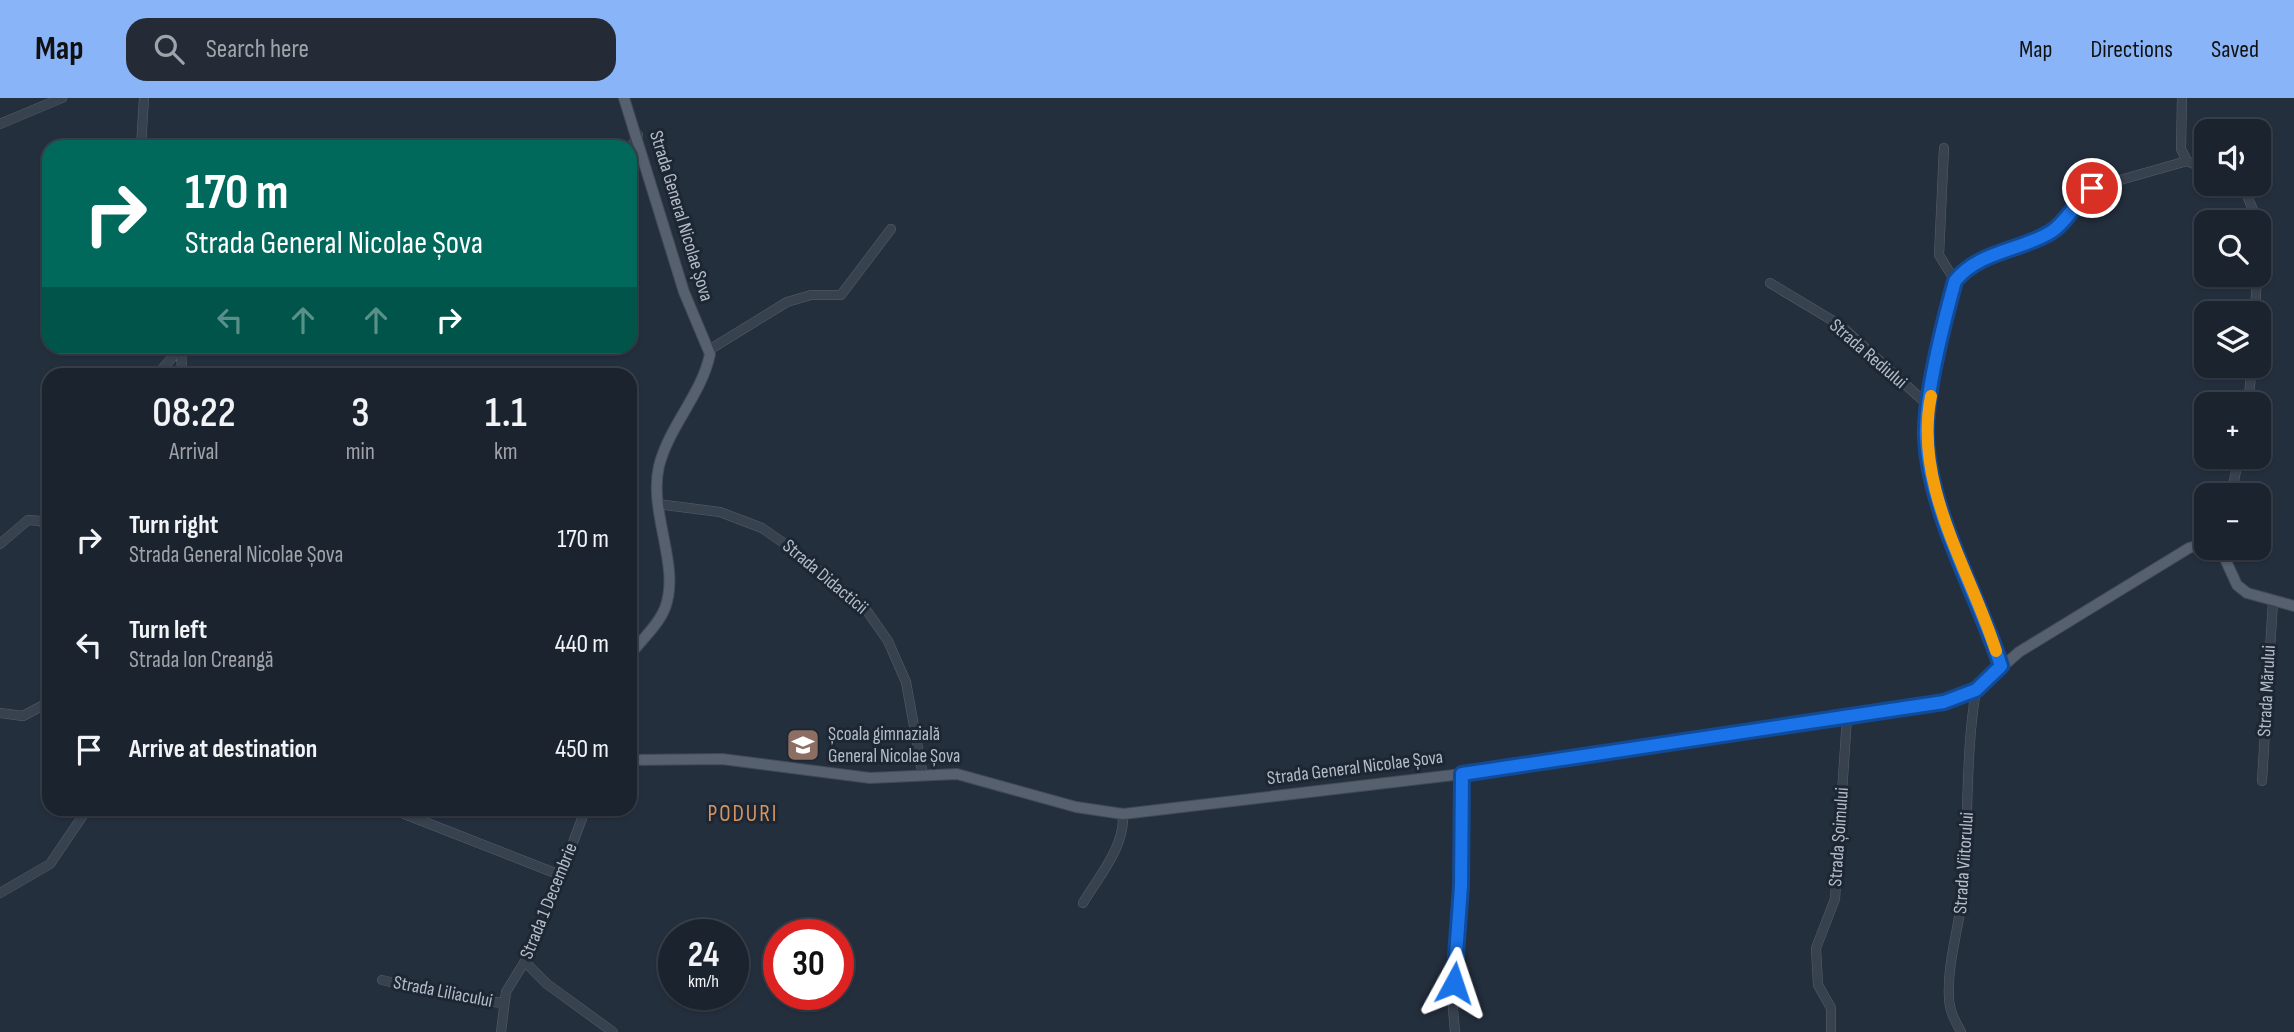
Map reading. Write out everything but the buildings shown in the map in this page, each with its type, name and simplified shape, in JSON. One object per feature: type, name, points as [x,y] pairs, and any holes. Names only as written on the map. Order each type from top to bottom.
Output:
[{"type":"main road","name":"Strada General Nicolae Șova","points":[[624,98],[638,135],[684,292],[709,350]]},
{"type":"main road","points":[[637,646],[658,620],[667,600],[668,571],[657,504],[661,458],[703,374],[709,350]]},
{"type":"main road","name":"Strada General Nicolae Șova","points":[[637,760],[722,759],[870,778],[964,775],[1076,807],[1123,814],[1462,774],[1944,702],[1976,690],[2019,652],[2194,547]]},
{"type":"main road","points":[[2226,560],[2237,585],[2247,593],[2294,606]]},
{"type":"street","points":[[0,124],[62,98]]},
{"type":"street","points":[[141,140],[144,98]]},
{"type":"street","points":[[2182,98],[2182,149],[2187,161]]},
{"type":"street","points":[[635,140],[638,135]]},
{"type":"street","points":[[1944,148],[1939,255],[1955,281]]},
{"type":"street","points":[[2001,666],[1988,626],[1947,527],[1926,440],[1928,407],[1955,281],[1963,272],[2003,250],[2053,231],[2092,188],[2187,161],[2194,164]]},
{"type":"street","points":[[709,350],[787,302],[811,295],[841,295],[891,229]]},
{"type":"street","name":"Strada Rediului","points":[[1770,283],[1840,325],[1928,407]]},
{"type":"street","points":[[163,368],[175,354]]},
{"type":"street","name":"Strada Didacticii","points":[[657,504],[720,512],[762,528],[798,553],[867,611],[888,641],[906,682],[923,776]]},
{"type":"street","points":[[0,544],[28,520],[42,522]]},
{"type":"street","name":"Strada Mărului","points":[[2262,781],[2273,601]]},
{"type":"street","name":"Strada Viitorului","points":[[1961,1032],[1950,1006],[1949,985],[1963,894],[1968,830],[1969,736],[1976,690]]},
{"type":"street","points":[[0,713],[23,716],[42,706]]},
{"type":"street","name":"Strada Șoimului","points":[[1831,1032],[1831,1008],[1818,985],[1816,948],[1832,909],[1837,888],[1847,717]]},
{"type":"street","points":[[1455,1032],[1453,1009],[1461,886],[1462,774]]},
{"type":"street","points":[[1083,903],[1116,848],[1123,827],[1123,814]]},
{"type":"street","points":[[0,893],[50,864],[83,816]]},
{"type":"street","points":[[409,816],[560,875]]},
{"type":"street","name":"Strada 1 Decembrie","points":[[501,1032],[509,985],[525,962],[583,816]]},
{"type":"street","points":[[525,962],[547,984],[613,1032]]},
{"type":"street","name":"Strada Liliacului","points":[[382,979],[462,999],[504,1003]]},
{"type":"slow traffic","points":[[1931,396],[1926,440],[1938,496],[1961,566],[1988,626],[1996,651]]},
{"type":"place","name":"Școala gimnazială General Nicolae Șova","points":[[803,745]]},
{"type":"district","name":"PODURI","points":[[743,814]]},
{"type":"route","points":[[1454,983],[1461,886],[1462,774],[1944,702],[1976,690],[2001,666],[1988,626],[1961,566],[1938,496],[1926,440],[1928,407],[1955,281],[1963,272],[2003,250],[2053,231],[2078,200],[2092,188]]}]
